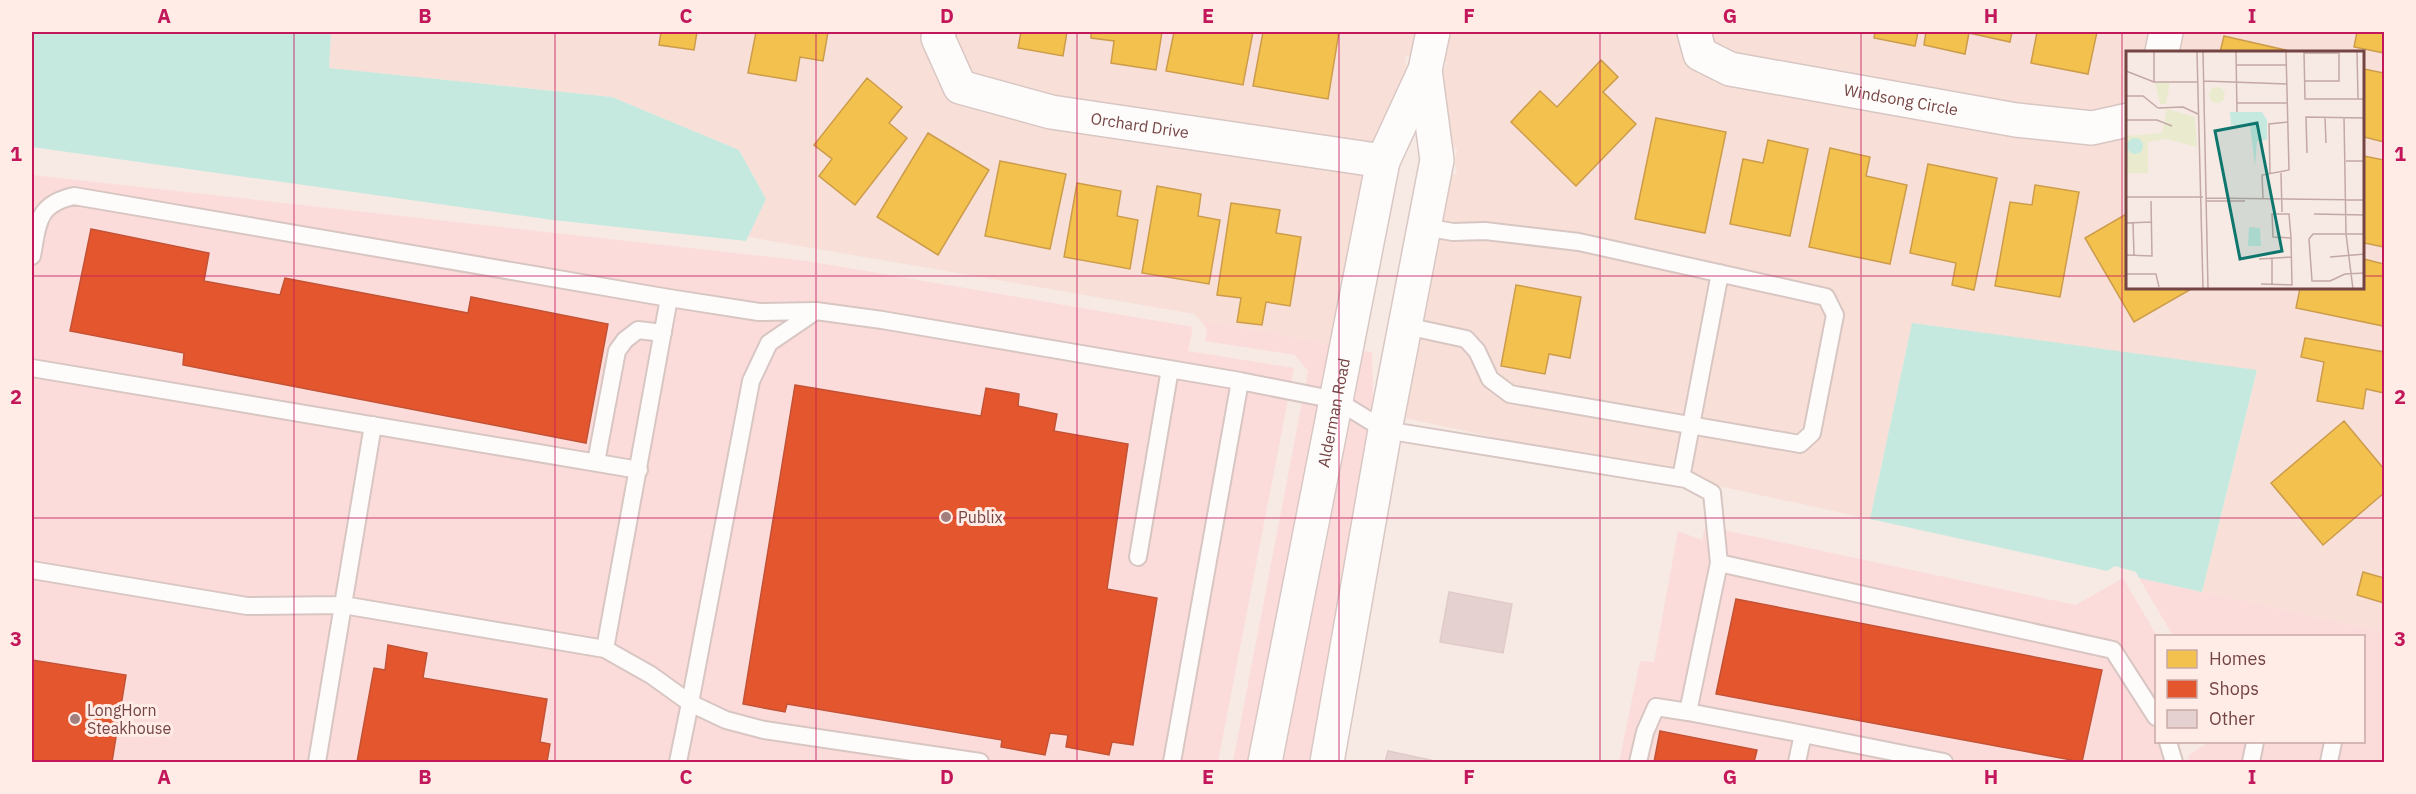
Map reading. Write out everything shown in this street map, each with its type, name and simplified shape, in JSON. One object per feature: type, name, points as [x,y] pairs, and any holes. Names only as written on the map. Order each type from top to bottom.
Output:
[{"type":"street","name":"Orchard Drive","points":[[939,32],[938,38],[960,87],[1004,100],[1051,112],[1383,161]]},
{"type":"street","name":"Alderman Road","points":[[1265,762],[1383,161],[1425,70],[1433,32]]},
{"type":"street","name":"Windsong Circle","points":[[1694,32],[1700,54],[1730,69],[2016,120],[2092,129],[2126,120]]},
{"type":"street","points":[[2162,51],[2166,32]]},
{"type":"street","name":"Alderman Road","points":[[1328,762],[1385,430],[1437,160],[1425,70]]},
{"type":"lane","points":[[32,256],[39,219],[47,206],[59,199],[74,196],[669,298],[759,312],[816,311],[1240,381],[1336,400],[1385,430],[1681,478],[1712,493],[1719,563],[1688,712]]},
{"type":"lane","points":[[1406,326],[1466,339],[1477,351],[1490,380],[1510,394],[1800,444],[1812,433],[1835,315],[1826,297],[1579,242],[1485,231],[1453,232],[1424,227]]},
{"type":"lane","points":[[1681,478],[1720,273]]},
{"type":"lane","points":[[604,649],[639,470],[669,298]]},
{"type":"lane","points":[[769,342],[816,311]]},
{"type":"lane","points":[[678,762],[751,381],[769,342],[769,328],[759,312]]},
{"type":"lane","points":[[596,462],[617,351],[625,340],[638,330],[663,333]]},
{"type":"lane","points":[[32,368],[639,470]]},
{"type":"lane","points":[[1138,557],[1170,369]]},
{"type":"lane","points":[[1172,762],[1240,381]]},
{"type":"lane","points":[[317,762],[373,425]]},
{"type":"lane","points":[[1719,563],[2114,650],[2155,714]]},
{"type":"lane","points":[[32,570],[247,606],[343,605],[604,649],[651,675],[690,703],[726,720],[764,730],[980,762]]},
{"type":"lane","points":[[1638,762],[1645,732],[1656,707],[1944,762]]},
{"type":"lane","points":[[1797,762],[1803,734]]},
{"type":"lane","points":[[2169,743],[2174,762]]},
{"type":"lane","points":[[2251,762],[2255,743]]},
{"type":"lane","points":[[2329,762],[2332,743]]},
{"type":"shaded area","points":[[331,32],[921,32],[922,43],[944,91],[955,101],[1363,174],[1330,344],[1200,320],[1194,314],[748,237],[766,199],[739,150],[612,97],[329,68]]},
{"type":"shaded area","points":[[956,32],[1416,32],[1410,56],[1405,57],[1407,68],[1372,144],[1054,97],[972,75],[955,36]]},
{"type":"shaded area","points":[[1451,32],[1677,32],[1683,57],[1692,68],[2126,135],[2126,290],[2365,290],[2365,51],[2179,51],[2183,32],[2384,32],[2384,632],[2202,592],[2257,371],[1912,323],[1870,519],[1405,418],[1452,174],[1457,174],[1455,161],[1457,149],[1453,148],[1442,73],[1447,63],[1444,62]]},
{"type":"shaded area","points":[[1711,32],[2149,32],[2145,51],[2126,51],[2126,96],[2121,105],[2090,113],[2018,105],[1735,54],[1715,45]]},
{"type":"shaded area","points":[[32,175],[807,261],[1193,327],[1188,351],[1294,368],[1218,762],[32,762]]},
{"type":"shaded area","points":[[1200,320],[1330,344],[1248,762],[1233,762],[1308,371],[1295,355],[1205,341],[1207,329]]},
{"type":"shaded area","points":[[1364,351],[1372,352],[1373,402],[1310,762],[1283,762]]},
{"type":"shaded area","points":[[1705,526],[2076,605],[2123,578],[2156,635],[2155,743],[2183,743],[2175,748],[2173,762],[1619,762],[1640,661],[1654,662],[1678,531],[1702,540]]},
{"type":"shaded area","points":[[2139,578],[2384,632],[2384,762],[2188,762],[2189,755],[2207,743],[2365,743],[2365,635],[2172,635]]},
{"type":"water","points":[[32,32],[331,32],[329,68],[612,97],[739,150],[766,199],[746,241],[553,220],[32,147]]},
{"type":"water","points":[[1912,323],[2257,370],[2202,592],[2139,578],[2136,572],[2115,566],[2107,571],[1870,519]]},
{"type":"building: Homes","points":[[661,32],[697,32],[694,50],[659,45]]},
{"type":"building: Homes","points":[[756,32],[828,32],[823,61],[800,57],[796,81],[748,73]]},
{"type":"building: Homes","points":[[1021,32],[1067,32],[1063,56],[1018,48]]},
{"type":"building: Homes","points":[[1091,32],[1162,32],[1156,70],[1111,63],[1114,41],[1091,38]]},
{"type":"building: Homes","points":[[1174,32],[1253,32],[1243,85],[1166,71]]},
{"type":"building: Homes","points":[[1263,32],[1339,32],[1328,99],[1253,86]]},
{"type":"building: Homes","points":[[1875,32],[1918,32],[1915,46],[1874,38]]},
{"type":"building: Homes","points":[[1926,32],[2012,32],[2010,42],[1969,33],[1965,54],[1924,45]]},
{"type":"building: Homes","points":[[2037,32],[2097,32],[2088,74],[2031,63]]},
{"type":"building: Homes","points":[[2357,32],[2384,32],[2384,53],[2354,47]]},
{"type":"building: Homes","points":[[2224,36],[2290,51],[2220,51]]},
{"type":"building: Homes","points":[[1601,60],[1618,77],[1603,92],[1636,124],[1576,186],[1511,122],[1540,91],[1557,107]]},
{"type":"building: Homes","points":[[2365,69],[2384,73],[2384,142],[2365,137]]},
{"type":"building: Homes","points":[[867,78],[902,107],[889,123],[907,138],[855,205],[819,176],[832,159],[814,145]]},
{"type":"building: Homes","points":[[1656,118],[1726,132],[1705,233],[1635,219]]},
{"type":"building: Homes","points":[[928,133],[989,170],[938,255],[877,217]]},
{"type":"building: Homes","points":[[1768,140],[1808,149],[1790,236],[1730,224],[1743,159],[1763,163]]},
{"type":"building: Homes","points":[[1830,148],[1870,157],[1866,176],[1907,185],[1890,264],[1809,247]]},
{"type":"building: Homes","points":[[2365,156],[2384,160],[2384,247],[2365,243]]},
{"type":"building: Homes","points":[[1000,161],[1066,174],[1050,249],[985,236]]},
{"type":"building: Homes","points":[[1928,164],[1997,178],[1974,290],[1952,285],[1956,263],[1910,253]]},
{"type":"building: Homes","points":[[1077,183],[1121,191],[1117,216],[1138,220],[1130,269],[1064,257]]},
{"type":"building: Homes","points":[[2035,185],[2079,192],[2060,297],[1995,286],[2010,202],[2032,205]]},
{"type":"building: Homes","points":[[1157,186],[1201,194],[1198,216],[1220,220],[1209,284],[1142,273]]},
{"type":"building: Homes","points":[[1231,203],[1280,210],[1276,233],[1301,237],[1290,306],[1266,302],[1262,325],[1237,322],[1241,298],[1217,295]]},
{"type":"building: Homes","points":[[2126,214],[2126,290],[2190,290],[2134,322],[2085,238]]},
{"type":"building: Homes","points":[[2365,259],[2384,264],[2383,326],[2296,308],[2300,290],[2365,290]]},
{"type":"building: Homes","points":[[1516,285],[1581,297],[1570,358],[1549,354],[1545,374],[1501,366]]},
{"type":"building: Homes","points":[[2305,338],[2384,352],[2384,393],[2366,389],[2363,409],[2317,401],[2324,362],[2301,357]]},
{"type":"building: Homes","points":[[2344,421],[2384,469],[2384,493],[2323,545],[2271,483]]},
{"type":"building: Homes","points":[[2363,572],[2384,578],[2384,603],[2357,595]]},
{"type":"building: Shops","points":[[91,229],[209,253],[204,281],[280,295],[285,278],[468,313],[471,297],[608,324],[586,443],[183,365],[184,353],[70,331]]},
{"type":"building: Shops","name":"Publix","points":[[795,385],[981,416],[986,388],[1019,394],[1018,406],[1057,414],[1054,431],[1128,444],[1107,589],[1157,598],[1133,745],[1112,742],[1109,755],[1066,747],[1068,735],[1050,733],[1045,755],[1001,747],[1002,740],[787,704],[785,712],[743,704]]},
{"type":"building: Shops","points":[[1736,599],[2102,670],[2082,762],[1716,694]]},
{"type":"building: Shops","points":[[388,645],[427,653],[423,678],[547,699],[540,742],[550,744],[547,762],[357,762],[374,668],[385,670]]},
{"type":"building: Shops","name":"LongHorn Steakhouse","points":[[32,660],[126,675],[112,762],[32,762]]},
{"type":"building: Shops","points":[[1660,731],[1757,750],[1754,762],[1654,762]]},
{"type":"building: Other","points":[[1449,592],[1512,604],[1503,653],[1440,642]]},
{"type":"building: Other","points":[[1388,751],[1435,761],[1444,762],[1385,762]]},
{"type":"place","name":"Publix","points":[[946,517]]},
{"type":"place","name":"LongHorn Steakhouse","points":[[75,719]]}]
